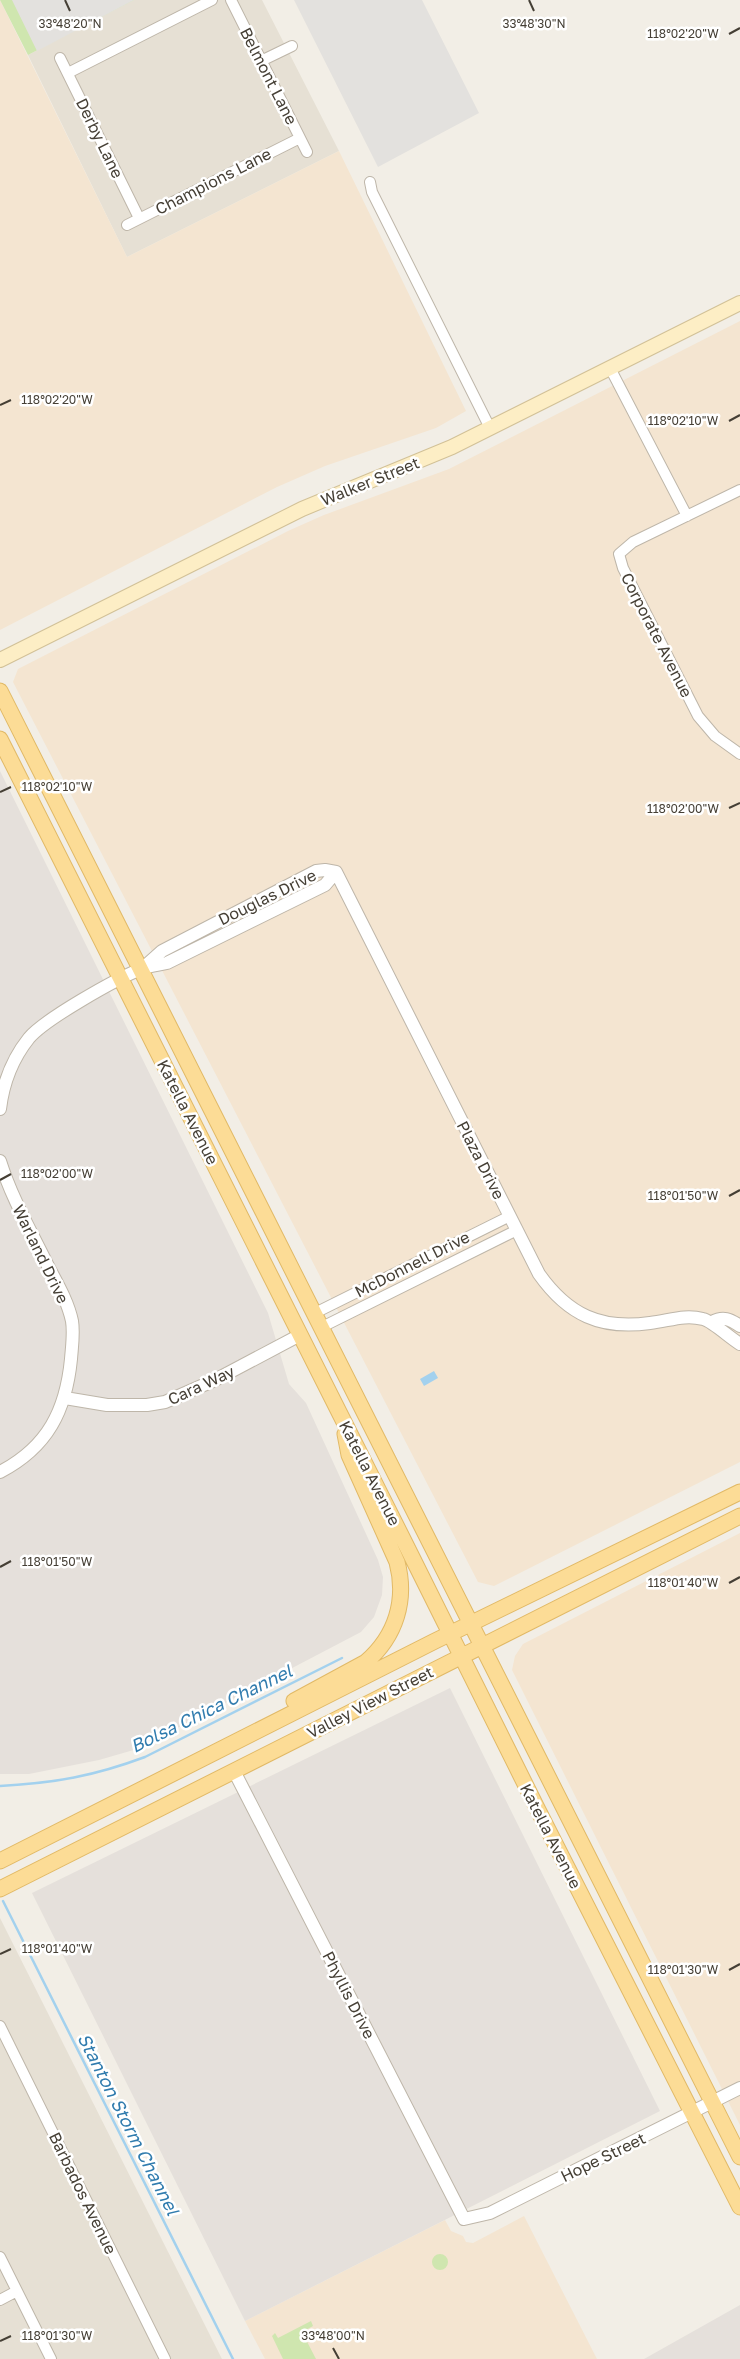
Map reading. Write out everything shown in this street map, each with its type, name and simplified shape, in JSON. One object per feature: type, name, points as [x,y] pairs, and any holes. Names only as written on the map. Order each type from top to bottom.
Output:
[{"type":"main road","name":"Walker Street","points":[[0,660],[302,509],[452,447],[740,303]]},
{"type":"main road","name":"Katella Avenue","points":[[0,691],[740,2157]]},
{"type":"main road","name":"Katella Avenue","points":[[0,740],[740,2207]]},
{"type":"main road","points":[[290,1314],[312,1328],[322,1327]]},
{"type":"main road","points":[[300,1335],[309,1336],[335,1354]]},
{"type":"main road","points":[[233,1742],[246,1728],[366,1662],[384,1644],[397,1617],[402,1588],[397,1562],[349,1455],[342,1418]]},
{"type":"main road","name":"Valley View Street","points":[[0,1861],[233,1742],[740,1492]]},
{"type":"main road","name":"Valley View Street","points":[[0,1889],[740,1516]]},
{"type":"street","points":[[68,73],[212,0]]},
{"type":"street","name":"Belmont Lane","points":[[230,0],[307,152]]},
{"type":"street","points":[[261,61],[292,46]]},
{"type":"street","name":"Derby Lane","points":[[60,58],[140,218]]},
{"type":"street","name":"Champions Lane","points":[[127,224],[300,138]]},
{"type":"street","points":[[370,182],[372,192],[490,428]]},
{"type":"street","points":[[610,368],[687,516],[740,490]]},
{"type":"street","name":"Corporate Avenue","points":[[687,516],[633,542],[620,554],[635,591],[698,716],[715,736],[740,754]]},
{"type":"street","name":"Douglas Drive","points":[[121,979],[141,969],[167,963],[317,889],[325,885],[336,872]]},
{"type":"street","name":"Plaza Drive","points":[[336,872],[517,1230],[550,1290],[564,1304],[599,1322],[622,1326],[652,1323],[681,1317],[712,1322],[720,1318],[732,1320],[740,1326]]},
{"type":"street","points":[[0,1109],[3,1088],[30,1037],[56,1016],[121,979]]},
{"type":"street","name":"Warland Drive","points":[[0,1161],[17,1206],[65,1299],[72,1321],[73,1338],[65,1398],[58,1415],[39,1442],[11,1466],[0,1472]]},
{"type":"street","name":"McDonnell Drive","points":[[315,1313],[510,1216]]},
{"type":"street","name":"McDonnell Drive","points":[[322,1327],[517,1230]]},
{"type":"street","points":[[712,1322],[718,1330],[740,1344]]},
{"type":"street","name":"Cara Way","points":[[65,1398],[107,1406],[147,1405],[165,1402],[215,1380],[300,1335]]},
{"type":"street","name":"Phyllis Drive","points":[[234,1771],[464,2219]]},
{"type":"street","name":"Barbados Avenue","points":[[0,2026],[165,2359]]},
{"type":"street","name":"Hope Street","points":[[464,2219],[490,2213],[740,2088]]},
{"type":"street","points":[[0,2257],[51,2359]]},
{"type":"street","points":[[0,2300],[17,2292]]},
{"type":"shaded area","points":[[0,0],[127,257],[339,151],[466,411],[436,428],[325,466],[277,487],[0,630]]},
{"type":"shaded area","points":[[12,0],[134,0],[37,51]]},
{"type":"shaded area","points":[[134,0],[262,0],[339,151],[127,257],[28,55]]},
{"type":"shaded area","points":[[294,0],[422,0],[479,113],[378,167]]},
{"type":"shaded area","points":[[740,321],[740,1462],[494,1586],[478,1582],[13,682],[18,669],[288,531],[324,515],[449,469]]},
{"type":"shaded area","points":[[0,771],[268,1313],[289,1384],[306,1403],[378,1560],[383,1577],[382,1595],[374,1617],[361,1632],[137,1749],[99,1760],[29,1774],[0,1774]]},
{"type":"shaded area","points":[[740,1533],[740,2125],[512,1670],[515,1656],[523,1644]]},
{"type":"shaded area","points":[[450,1688],[660,2111],[245,2321],[32,1893]]},
{"type":"shaded area","points":[[0,1918],[222,2359],[0,2359]]},
{"type":"shaded area","points":[[524,2216],[597,2359],[265,2359],[245,2321],[445,2220],[451,2231],[463,2236],[466,2242],[473,2243]]},
{"type":"shaded area","points":[[740,2305],[740,2359],[644,2359]]},
{"type":"green space","points":[[0,0],[134,0],[28,55]]},
{"type":"green space","points":[[440,2254],[448,2262],[440,2270],[432,2262]]},
{"type":"green space","points":[[311,2321],[313,2326],[302,2332],[316,2359],[283,2359],[272,2336],[275,2333],[278,2338]]},
{"type":"water","points":[[434,1371],[438,1378],[424,1386],[420,1379]]},
{"type":"waterway","name":"Bolsa Chica Channel","points":[[0,1786],[74,1778],[145,1757],[342,1658]]},
{"type":"waterway","name":"Stanton Storm Channel","points":[[3,1901],[233,2359]]}]
